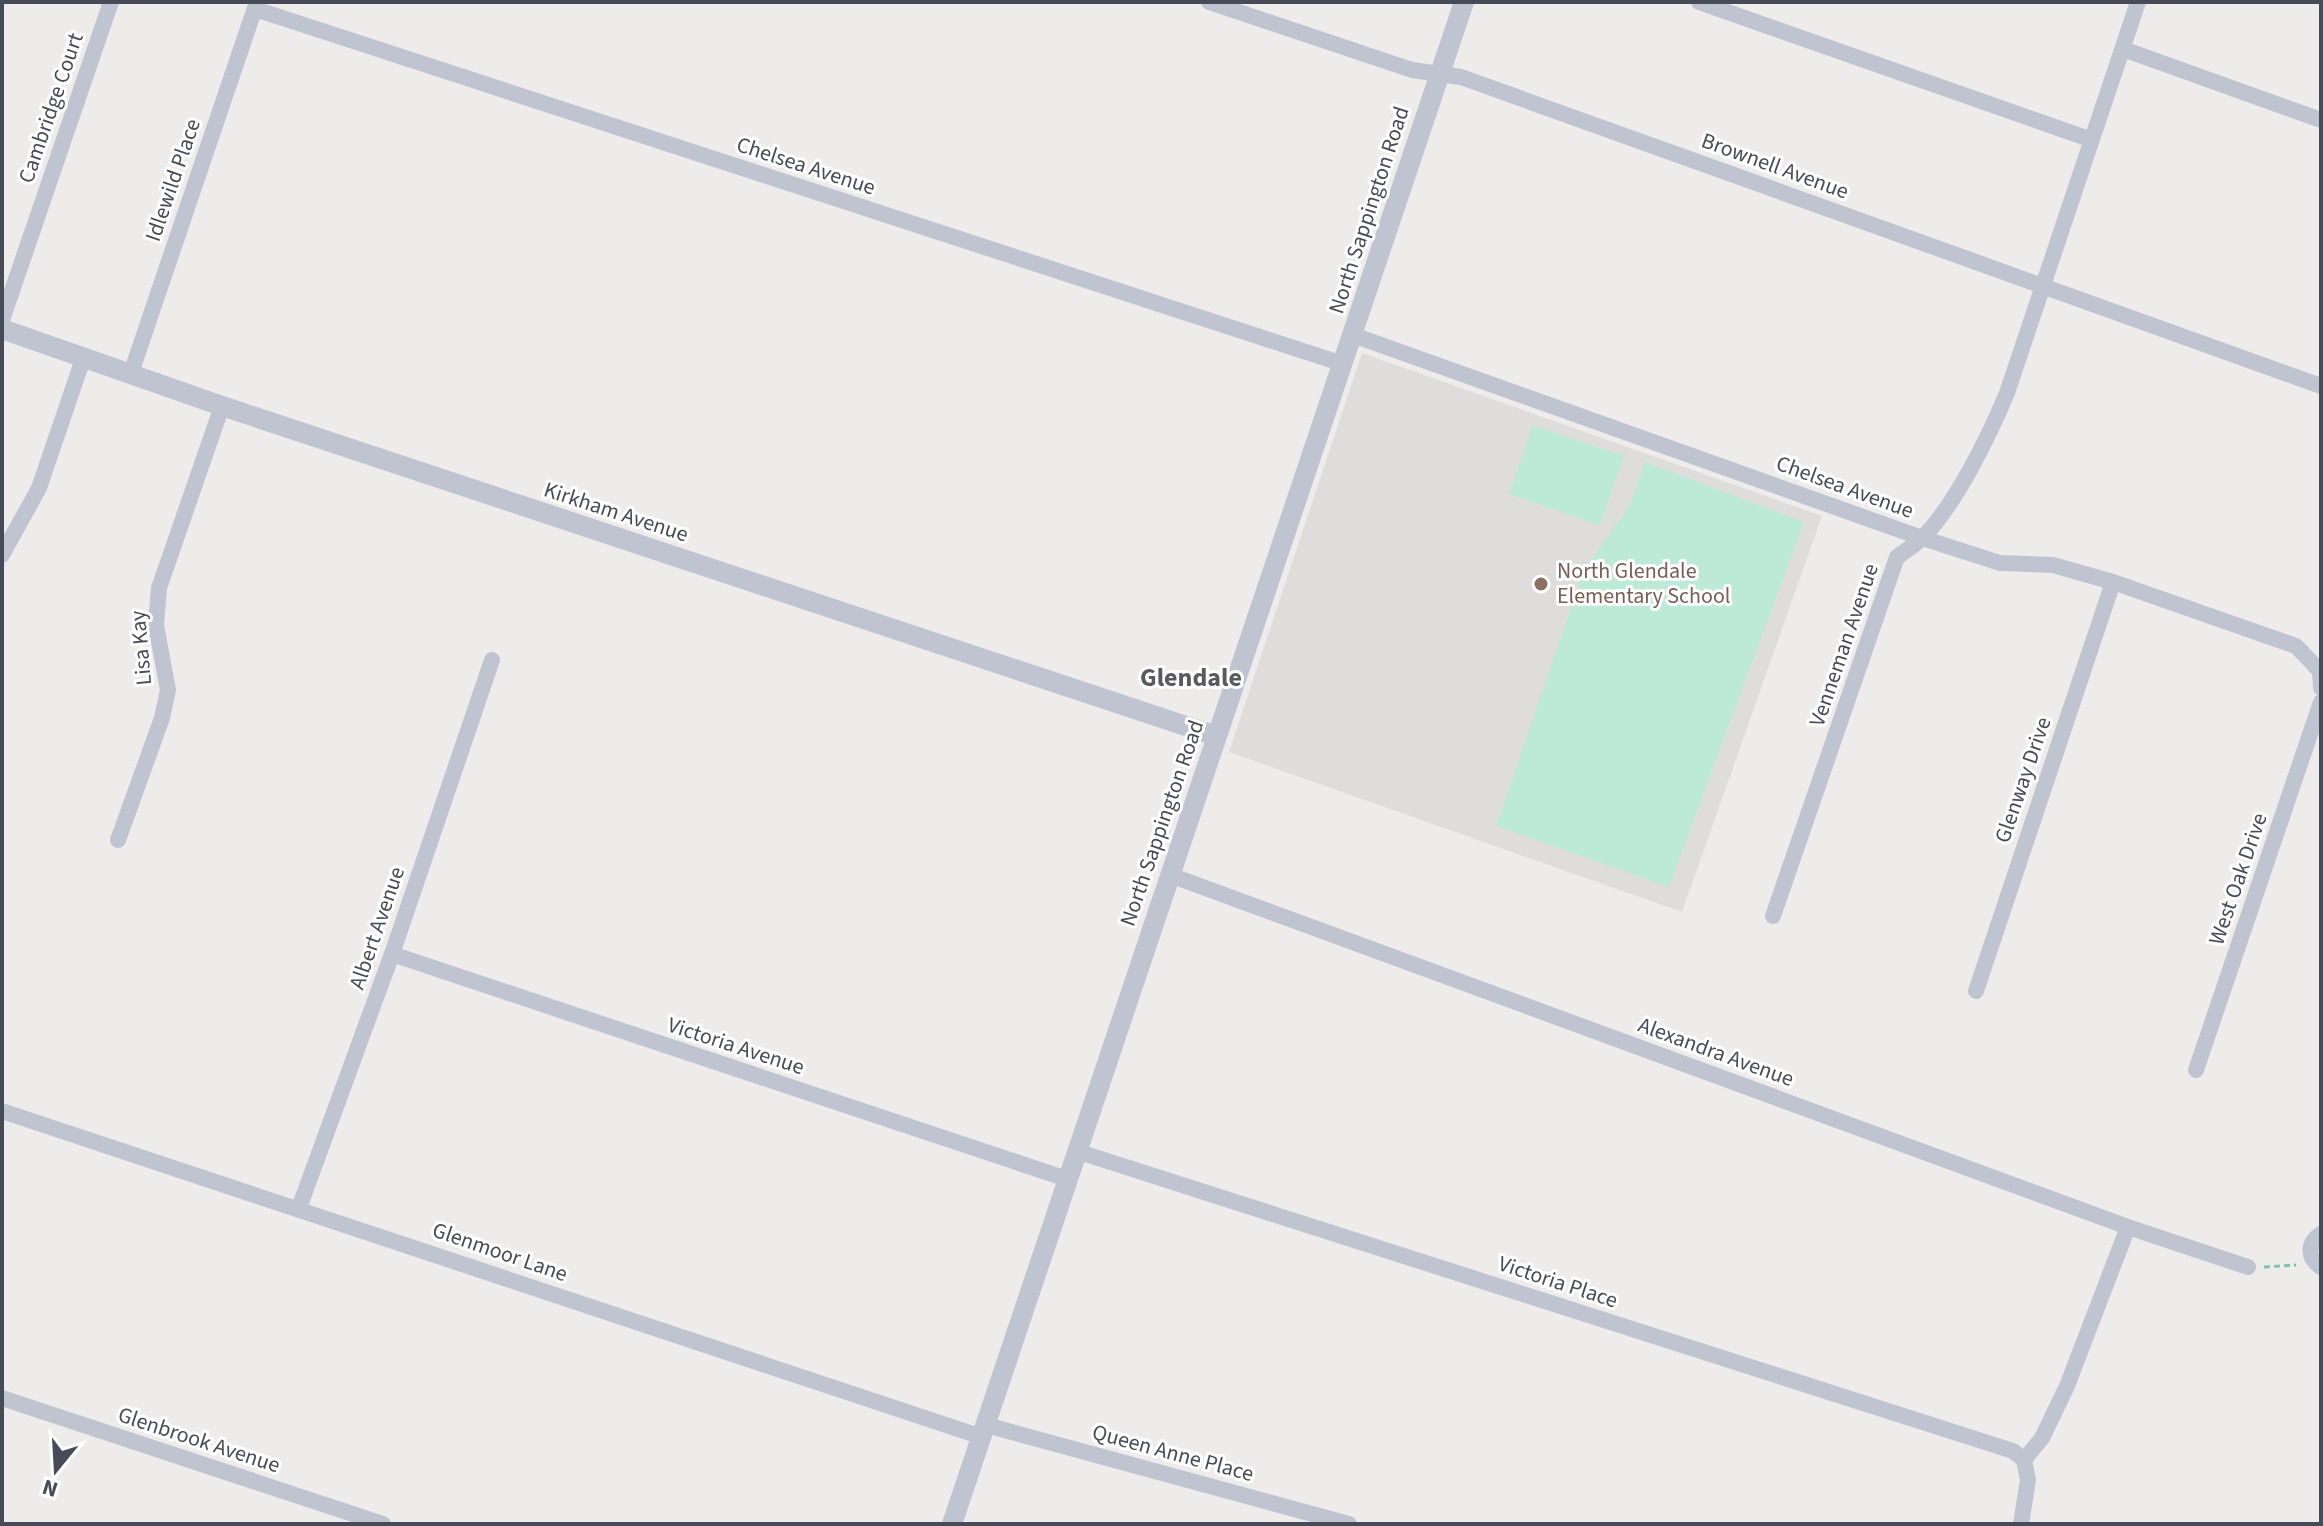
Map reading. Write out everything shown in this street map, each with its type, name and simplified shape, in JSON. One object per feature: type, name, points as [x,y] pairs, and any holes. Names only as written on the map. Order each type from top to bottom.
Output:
[{"type":"street","name":"Cambridge Court","points":[[2,320],[111,2]]},
{"type":"street","name":"Brownell Avenue","points":[[1209,2],[1412,70],[1461,77],[2321,386]]},
{"type":"street","name":"North Sappington Road","points":[[952,1524],[1464,2]]},
{"type":"street","points":[[1699,2],[2092,140]]},
{"type":"street","name":"Venneman Avenue","points":[[1773,916],[1897,557],[1922,538],[1942,514],[1991,430],[2007,393],[2138,2]]},
{"type":"street","name":"Chelsea Avenue","points":[[256,6],[1343,364]]},
{"type":"street","name":"Idlewild Place","points":[[131,373],[256,6]]},
{"type":"street","points":[[2123,49],[2321,120]]},
{"type":"street","name":"Kirkham Avenue","points":[[2,329],[222,406],[1216,736]]},
{"type":"street","name":"Chelsea Avenue","points":[[1353,335],[1922,538],[2000,563],[2053,565],[2113,582],[2296,646],[2320,671]]},
{"type":"street","points":[[2,555],[39,488],[84,356]]},
{"type":"street","name":"Lisa Kay","points":[[118,840],[158,732],[168,690],[156,625],[159,588],[222,406]]},
{"type":"street","name":"Glenway Drive","points":[[1976,991],[2113,582]]},
{"type":"street","name":"Albert Avenue","points":[[299,1208],[392,954],[492,660]]},
{"type":"street","points":[[2320,671],[2321,688]]},
{"type":"street","name":"West Oak Drive","points":[[2196,1070],[2321,702]]},
{"type":"street","name":"Alexandra Avenue","points":[[1170,875],[2128,1227],[2248,1267]]},
{"type":"street","name":"Victoria Avenue","points":[[392,954],[1067,1179]]},
{"type":"street","name":"Glenmoor Lane","points":[[2,1111],[984,1431]]},
{"type":"street","name":"Victoria Place","points":[[1076,1151],[2013,1451],[2024,1460]]},
{"type":"street","points":[[2021,1524],[2028,1480],[2024,1460],[2042,1438],[2067,1386],[2128,1227]]},
{"type":"street","points":[[2317,1263],[2310,1248],[2321,1234]]},
{"type":"street","name":"Glenbrook Avenue","points":[[2,1398],[383,1524]]},
{"type":"street","name":"Queen Anne Place","points":[[984,1431],[1349,1524]]},
{"type":"path","points":[[2248,1267],[2317,1263]]},
{"type":"shaded area","name":"North Glendale Elementary School","points":[[1362,353],[1822,516],[1682,912],[1229,752]]},
{"type":"green space","points":[[1533,425],[1624,456],[1600,525],[1509,494]]},
{"type":"green space","points":[[1645,462],[1804,522],[1669,887],[1496,826],[1584,570],[1629,507]]},
{"type":"place","name":"North Glendale Elementary School","points":[[1541,584]]},
{"type":"district","name":"Glendale","points":[[1191,677]]}]
